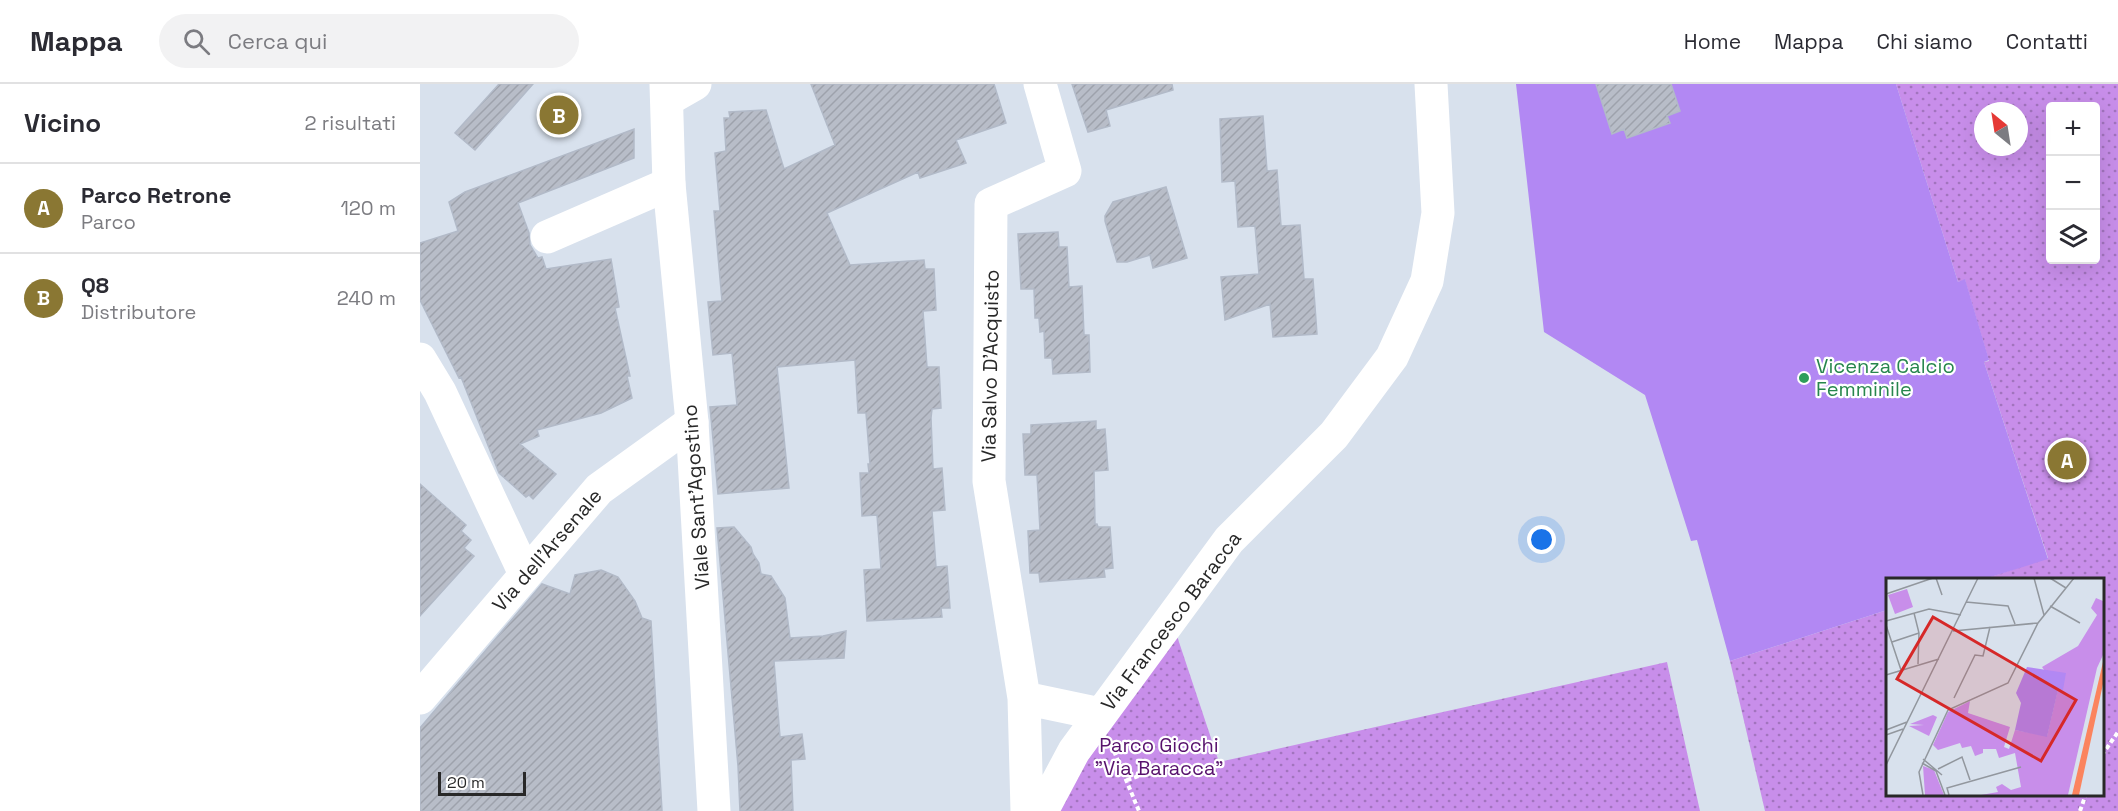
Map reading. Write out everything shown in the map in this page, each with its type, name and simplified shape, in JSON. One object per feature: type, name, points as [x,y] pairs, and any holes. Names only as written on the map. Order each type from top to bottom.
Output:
[{"type":"street","name":"Via Salvo D'Acquisto","points":[[1024,698],[989,481],[991,204],[1065,171],[1040,84]]},
{"type":"street","name":"Via Francesco Baracca","points":[[1042,811],[1074,751],[1228,540],[1334,435],[1392,357],[1427,281],[1438,213],[1431,84]]},
{"type":"street","name":"Viale Sant'Agostino","points":[[676,89],[669,184],[692,422],[714,811]]},
{"type":"street","points":[[546,237],[669,184]]},
{"type":"street","points":[[420,359],[440,392],[525,574]]},
{"type":"street","name":"Via dell'Arsenale","points":[[420,698],[599,489],[692,422]]},
{"type":"street","points":[[1028,811],[1024,698],[1100,714]]},
{"type":"path","points":[[1100,714],[1138,811]]},
{"type":"path","points":[[2103,753],[2118,732]]},
{"type":"path","points":[[1127,780],[1150,772]]},
{"type":"path","points":[[2080,811],[2086,796]]},
{"type":"green space","points":[[1896,84],[2118,84],[2118,811],[1765,811],[1730,661],[1886,610],[1886,796],[2103,796],[2103,578],[1987,578],[2048,558],[1984,362],[1989,361],[1965,280],[1958,282]]},
{"type":"green space","name":"Parco Giochi \"Via Baracca\"","points":[[1177,636],[1219,762],[1667,662],[1700,811],[1051,811]]},
{"type":"shaded area","name":"Vicenza Calcio Femminile","points":[[1516,84],[1896,84],[1958,282],[1965,279],[1989,360],[1984,362],[2048,559],[1987,578],[1886,578],[1886,610],[1730,661],[1697,540],[1691,541],[1645,395],[1544,332]]},
{"type":"building","points":[[499,84],[533,84],[475,150],[455,133]]},
{"type":"building","points":[[811,84],[994,84],[1006,123],[956,140],[966,163],[920,178],[918,172],[827,213],[850,265],[924,260],[925,269],[934,269],[936,310],[923,311],[927,367],[939,367],[941,408],[932,409],[931,418],[933,469],[942,468],[945,510],[932,511],[936,567],[947,566],[950,608],[941,608],[942,617],[867,621],[864,570],[881,569],[877,515],[862,516],[860,473],[869,473],[868,464],[870,464],[866,413],[858,413],[855,360],[777,367],[789,488],[718,494],[710,407],[737,405],[732,353],[713,355],[708,302],[722,301],[714,211],[720,211],[715,153],[726,151],[724,118],[730,118],[729,112],[766,110],[784,169],[835,145]]},
{"type":"building","points":[[1072,84],[1172,84],[1173,90],[1106,110],[1110,126],[1088,132]]},
{"type":"building","points":[[1596,84],[1671,84],[1680,111],[1667,116],[1670,123],[1627,138],[1624,129],[1612,134]]},
{"type":"building","points":[[1263,116],[1267,171],[1277,170],[1281,226],[1300,225],[1304,279],[1313,279],[1317,334],[1273,337],[1270,304],[1225,320],[1221,277],[1259,274],[1255,226],[1238,227],[1235,181],[1222,182],[1220,119]]},
{"type":"building","points":[[634,129],[634,158],[518,203],[529,233],[530,245],[538,258],[542,257],[546,269],[611,259],[619,307],[615,308],[630,376],[627,376],[632,398],[601,413],[537,430],[539,436],[520,444],[556,474],[533,499],[529,495],[526,497],[499,473],[461,377],[459,378],[420,300],[420,243],[458,231],[449,202],[465,192]]},
{"type":"building","points":[[1166,187],[1187,258],[1153,268],[1150,255],[1127,262],[1117,262],[1105,221],[1105,216],[1113,202]]},
{"type":"building","points":[[1058,232],[1059,247],[1067,247],[1069,287],[1082,286],[1084,335],[1089,335],[1090,372],[1053,374],[1052,358],[1045,358],[1044,331],[1040,332],[1039,318],[1035,318],[1034,289],[1021,289],[1018,234]]},
{"type":"building","points":[[1096,421],[1096,430],[1105,429],[1108,470],[1094,471],[1095,524],[1098,527],[1110,527],[1113,568],[1104,569],[1105,577],[1040,582],[1039,573],[1030,573],[1028,531],[1040,530],[1037,475],[1025,475],[1023,434],[1031,434],[1031,425]]},
{"type":"building","points":[[420,484],[466,525],[461,531],[471,540],[464,548],[474,556],[420,616]]},
{"type":"building","points":[[734,527],[751,547],[759,563],[761,574],[771,576],[785,598],[790,638],[823,636],[846,631],[844,658],[774,661],[780,737],[802,734],[805,759],[791,760],[793,811],[740,811],[717,528]]},
{"type":"building","points":[[601,570],[618,577],[635,601],[642,618],[651,621],[662,811],[420,811],[420,728],[542,584],[570,594],[575,575]]},
{"type":"place","name":"Q8","points":[[559,115]]},
{"type":"place","name":"Vicenza Calcio Femminile","points":[[1804,378]]},
{"type":"place","name":"Parco Retrone","points":[[2067,460]]}]
